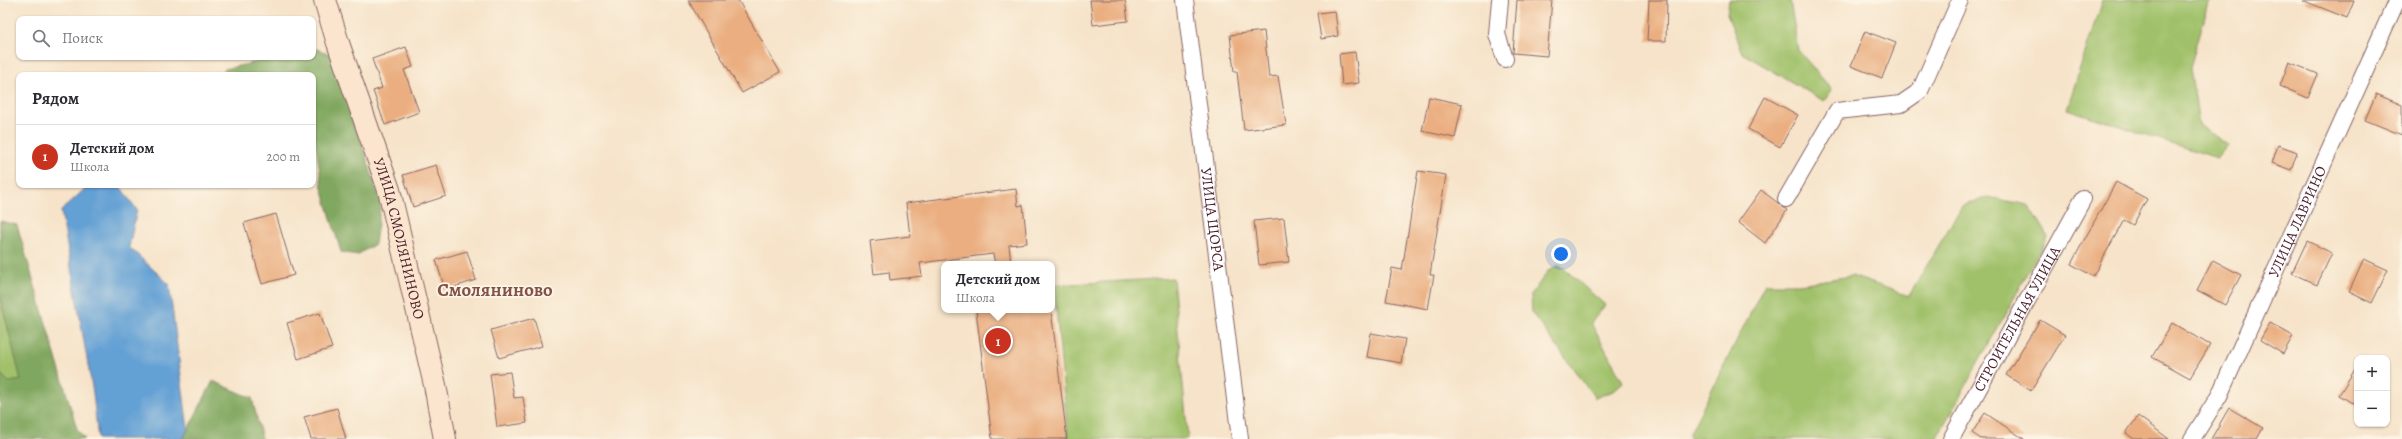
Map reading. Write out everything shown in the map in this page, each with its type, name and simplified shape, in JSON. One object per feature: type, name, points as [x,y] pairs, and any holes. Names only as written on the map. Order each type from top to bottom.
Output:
[{"type":"main road","name":"УЛИЦА СМОЛЯНИНОВО","points":[[325,0],[338,43],[389,190],[435,385],[445,439]]},
{"type":"street","name":"УЛИЦА ЩОРСА","points":[[1184,0],[1240,439]]},
{"type":"street","points":[[1500,0],[1497,34],[1505,59]]},
{"type":"street","points":[[1786,198],[1837,112],[1901,104],[1920,91],[1960,0]]},
{"type":"street","name":"УЛИЦА ЛАВРИНО","points":[[2192,439],[2219,396],[2398,0]]},
{"type":"street","name":"СТРОИТЕЛЬНАЯ УЛИЦА","points":[[1951,439],[2083,199]]},
{"type":"green space","points":[[1729,0],[1790,0],[1798,50],[1832,90],[1824,101],[1742,53],[1727,14]]},
{"type":"green space","points":[[2102,0],[2210,0],[2190,67],[2199,125],[2228,145],[2217,158],[2067,109]]},
{"type":"green space","points":[[316,49],[334,56],[381,203],[375,244],[357,255],[341,252],[322,188],[316,145],[316,72],[222,72],[225,69],[266,60],[316,60]]},
{"type":"green space","points":[[1988,197],[2028,205],[2048,237],[1936,439],[1690,439],[1690,433],[1765,284],[1799,284],[1852,276],[1909,296],[1962,206]]},
{"type":"green space","points":[[0,221],[17,225],[77,429],[85,439],[0,439],[0,373],[9,382],[21,380],[0,298]]},
{"type":"green space","points":[[1560,265],[1605,305],[1591,323],[1623,382],[1613,391],[1595,398],[1532,313],[1531,295],[1548,271]]},
{"type":"green space","points":[[1173,278],[1188,439],[1068,439],[1055,285]]},
{"type":"green space","points":[[0,298],[22,380],[9,383],[0,373]]},
{"type":"green space","points":[[213,381],[252,398],[262,439],[183,439]]},
{"type":"water","points":[[86,188],[121,188],[137,210],[129,247],[169,284],[188,429],[183,439],[98,439],[93,393],[61,211]]},
{"type":"building","points":[[688,0],[738,0],[780,72],[742,93]]},
{"type":"building","points":[[1090,0],[1125,0],[1128,21],[1093,25]]},
{"type":"building","points":[[1517,0],[1552,0],[1547,56],[1513,53]]},
{"type":"building","points":[[1649,0],[1667,0],[1666,41],[1647,41]]},
{"type":"building","points":[[2302,0],[2354,0],[2347,18]]},
{"type":"building","points":[[1335,11],[1338,36],[1321,39],[1317,13]]},
{"type":"building","points":[[1264,31],[1269,77],[1278,76],[1286,125],[1244,130],[1237,72],[1234,72],[1230,35]]},
{"type":"building","points":[[1865,31],[1896,43],[1882,78],[1851,66]]},
{"type":"building","points":[[406,47],[413,67],[404,70],[419,112],[385,125],[373,91],[382,88],[372,59]]},
{"type":"building","points":[[1355,52],[1359,83],[1342,85],[1339,54]]},
{"type":"building","points":[[2289,62],[2318,74],[2308,98],[2280,86]]},
{"type":"building","points":[[2376,94],[2402,105],[2402,135],[2365,120]]},
{"type":"building","points":[[1429,97],[1462,104],[1455,138],[1422,131]]},
{"type":"building","points":[[1765,97],[1798,115],[1780,147],[1748,129]]},
{"type":"building","points":[[2278,145],[2297,152],[2291,170],[2272,163]]},
{"type":"building","points":[[436,165],[446,196],[413,207],[403,175]]},
{"type":"building","points":[[1418,171],[1446,175],[1430,275],[1434,275],[1428,309],[1386,301],[1392,268],[1402,270]]},
{"type":"building","points":[[2116,182],[2147,199],[2133,225],[2124,220],[2093,276],[2071,264]]},
{"type":"building","points":[[1016,189],[1018,206],[1023,205],[1027,243],[1009,245],[1011,261],[994,261],[993,254],[920,263],[922,276],[890,280],[889,272],[874,274],[870,241],[910,236],[906,203]]},
{"type":"building","points":[[1761,190],[1787,210],[1765,243],[1738,222]]},
{"type":"building","points":[[276,214],[294,275],[262,284],[244,223]]},
{"type":"building","points":[[1284,218],[1289,262],[1259,265],[1254,221]]},
{"type":"building","points":[[2307,241],[2332,253],[2317,285],[2292,273]]},
{"type":"building","points":[[467,251],[476,280],[445,290],[436,260]]},
{"type":"building","points":[[2364,259],[2388,270],[2372,303],[2349,292]]},
{"type":"building","points":[[2213,260],[2241,275],[2225,305],[2197,290]]},
{"type":"building","points":[[320,313],[332,348],[298,359],[287,323]]},
{"type":"building","points":[[976,313],[1051,313],[1067,439],[992,439]]},
{"type":"building","points":[[534,318],[542,346],[499,358],[491,330]]},
{"type":"building","points":[[2040,320],[2065,335],[2031,391],[2006,375]]},
{"type":"building","points":[[2172,323],[2210,345],[2190,378],[2152,357]]},
{"type":"building","points":[[2270,323],[2293,336],[2283,354],[2260,340]]},
{"type":"building","points":[[1371,333],[1405,339],[1401,363],[1367,357]]},
{"type":"building","points":[[2354,371],[2354,404],[2339,395]]},
{"type":"building","points":[[510,372],[514,398],[523,397],[527,423],[497,427],[490,374]]},
{"type":"building","points":[[337,408],[346,439],[311,439],[304,417]]},
{"type":"building","points":[[2229,408],[2263,428],[2257,439],[2211,439]]},
{"type":"building","points":[[1985,413],[2024,439],[1981,439],[1972,433]]},
{"type":"building","points":[[2138,416],[2169,439],[2134,439],[2126,433]]},
{"type":"place","name":"Детский дом","points":[[998,341]]},
{"type":"district","name":"Смоляниново","points":[[495,289]]}]
